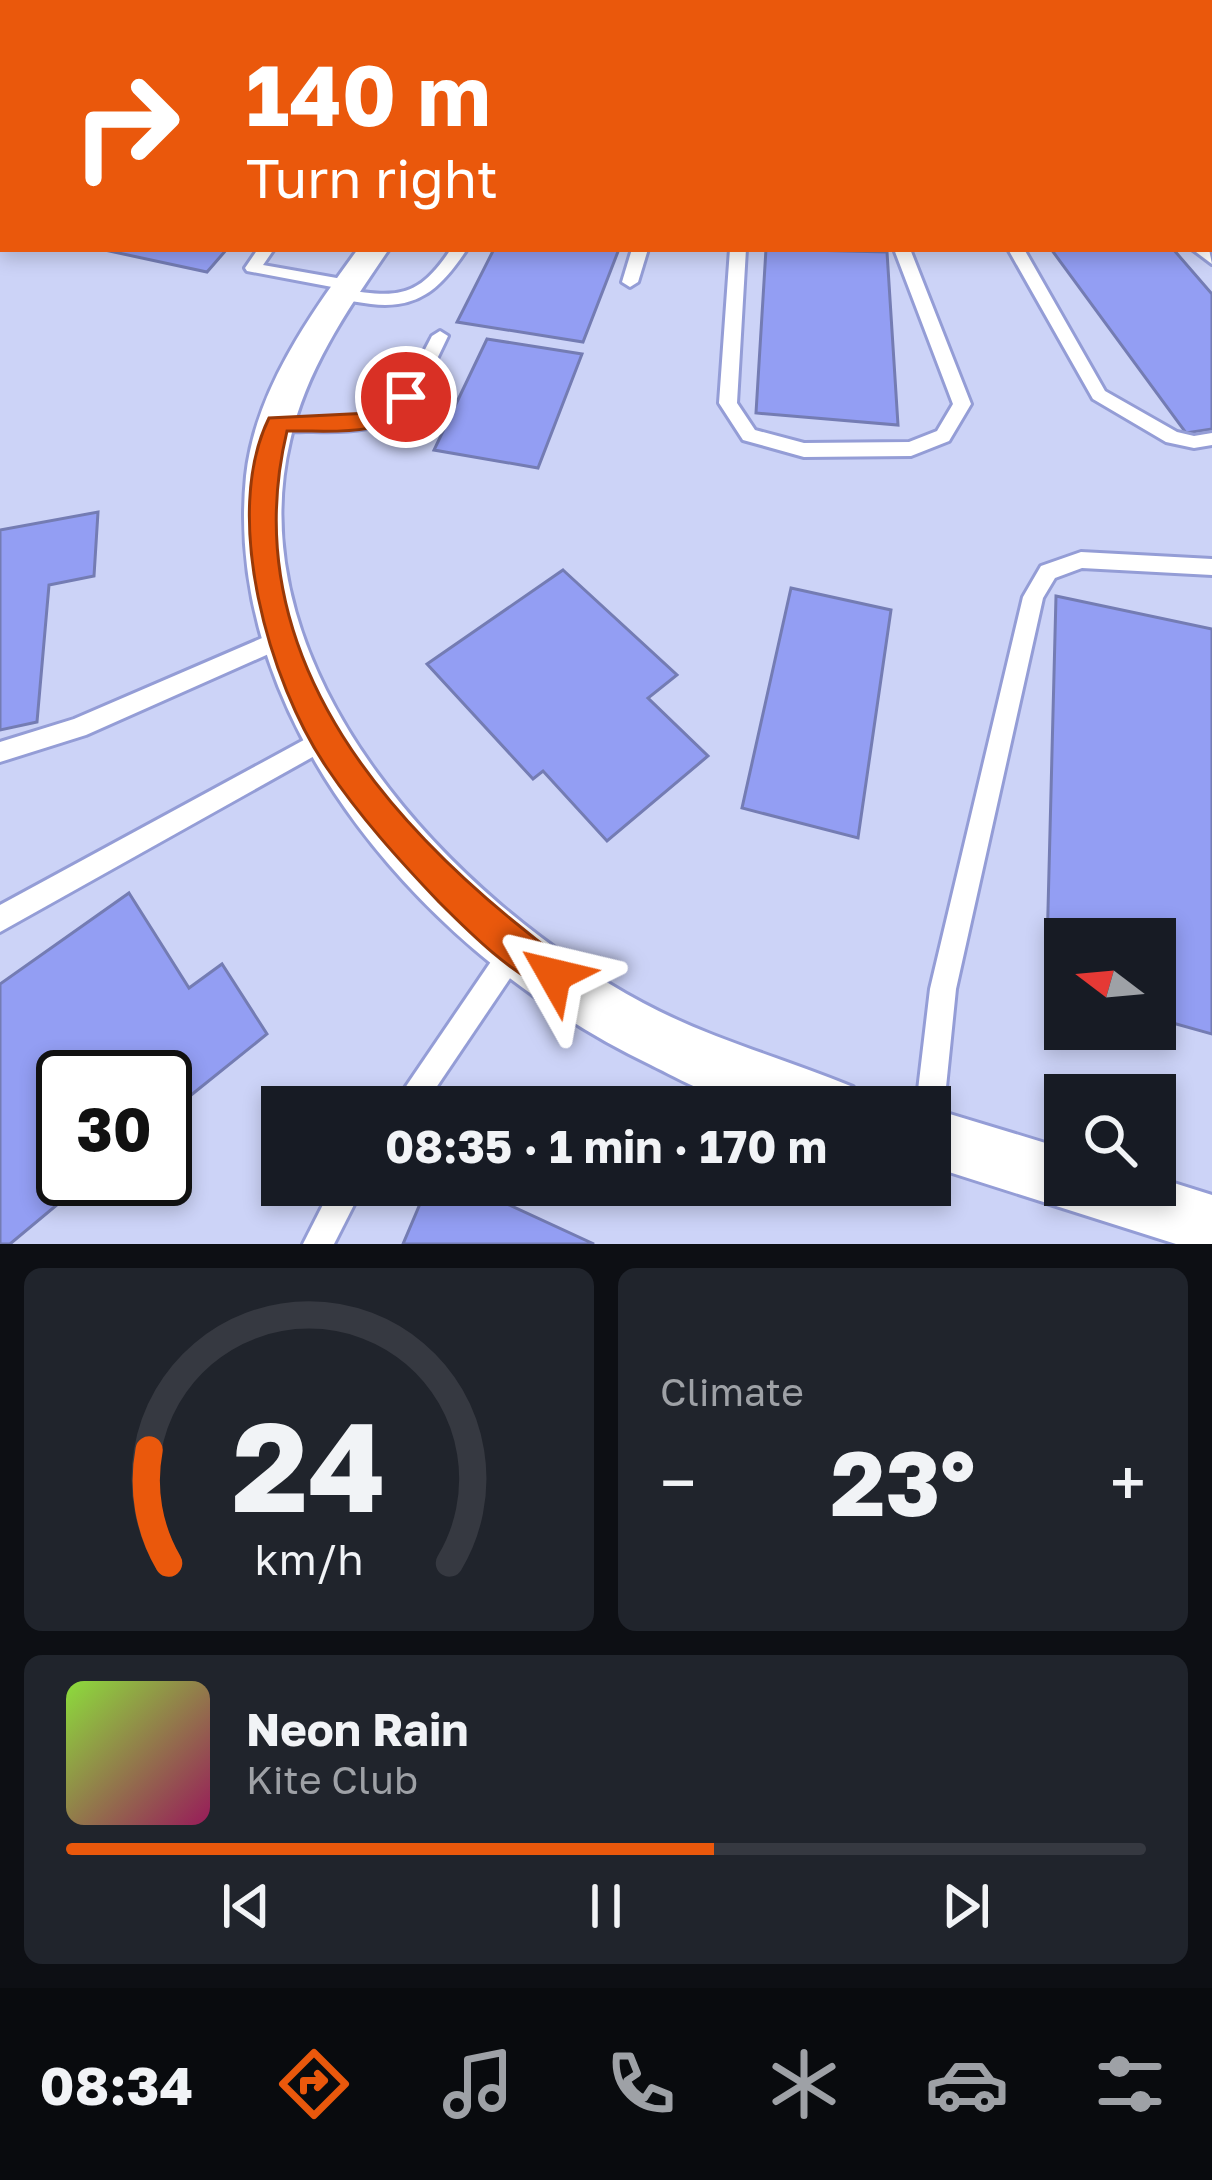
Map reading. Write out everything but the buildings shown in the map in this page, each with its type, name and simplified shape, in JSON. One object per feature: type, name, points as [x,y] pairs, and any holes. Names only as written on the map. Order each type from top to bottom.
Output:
[{"type":"street","points":[[354,276],[305,352],[265,474],[264,542],[283,638],[299,686],[326,738],[397,836],[477,917],[592,1004],[706,1064],[771,1086]]},
{"type":"street","points":[[951,1144],[1044,1172]]},
{"type":"street","points":[[1151,1206],[1212,1225]]},
{"type":"lane","points":[[264,252],[253,268],[354,276],[393,303],[430,290],[457,252]]},
{"type":"lane","points":[[630,282],[639,252]]},
{"type":"lane","points":[[738,252],[728,403],[749,436],[804,450],[911,449],[944,436],[962,404],[903,252]]},
{"type":"lane","points":[[1018,252],[1100,395],[1172,437],[1195,442],[1212,439]]},
{"type":"lane","points":[[278,424],[372,421],[392,413],[440,336]]},
{"type":"lane","points":[[932,1086],[943,989],[1034,597],[1048,572],[1082,560],[1212,567]]},
{"type":"lane","points":[[0,752],[78,728],[283,638]]},
{"type":"lane","points":[[0,919],[326,738]]},
{"type":"lane","points":[[420,1086],[516,946]]},
{"type":"lane","points":[[319,1244],[338,1206]]},
{"type":"route","points":[[406,397],[392,413],[372,421],[278,424],[265,474],[264,542],[276,617],[299,686],[335,756],[397,836],[477,917],[554,975]]}]
